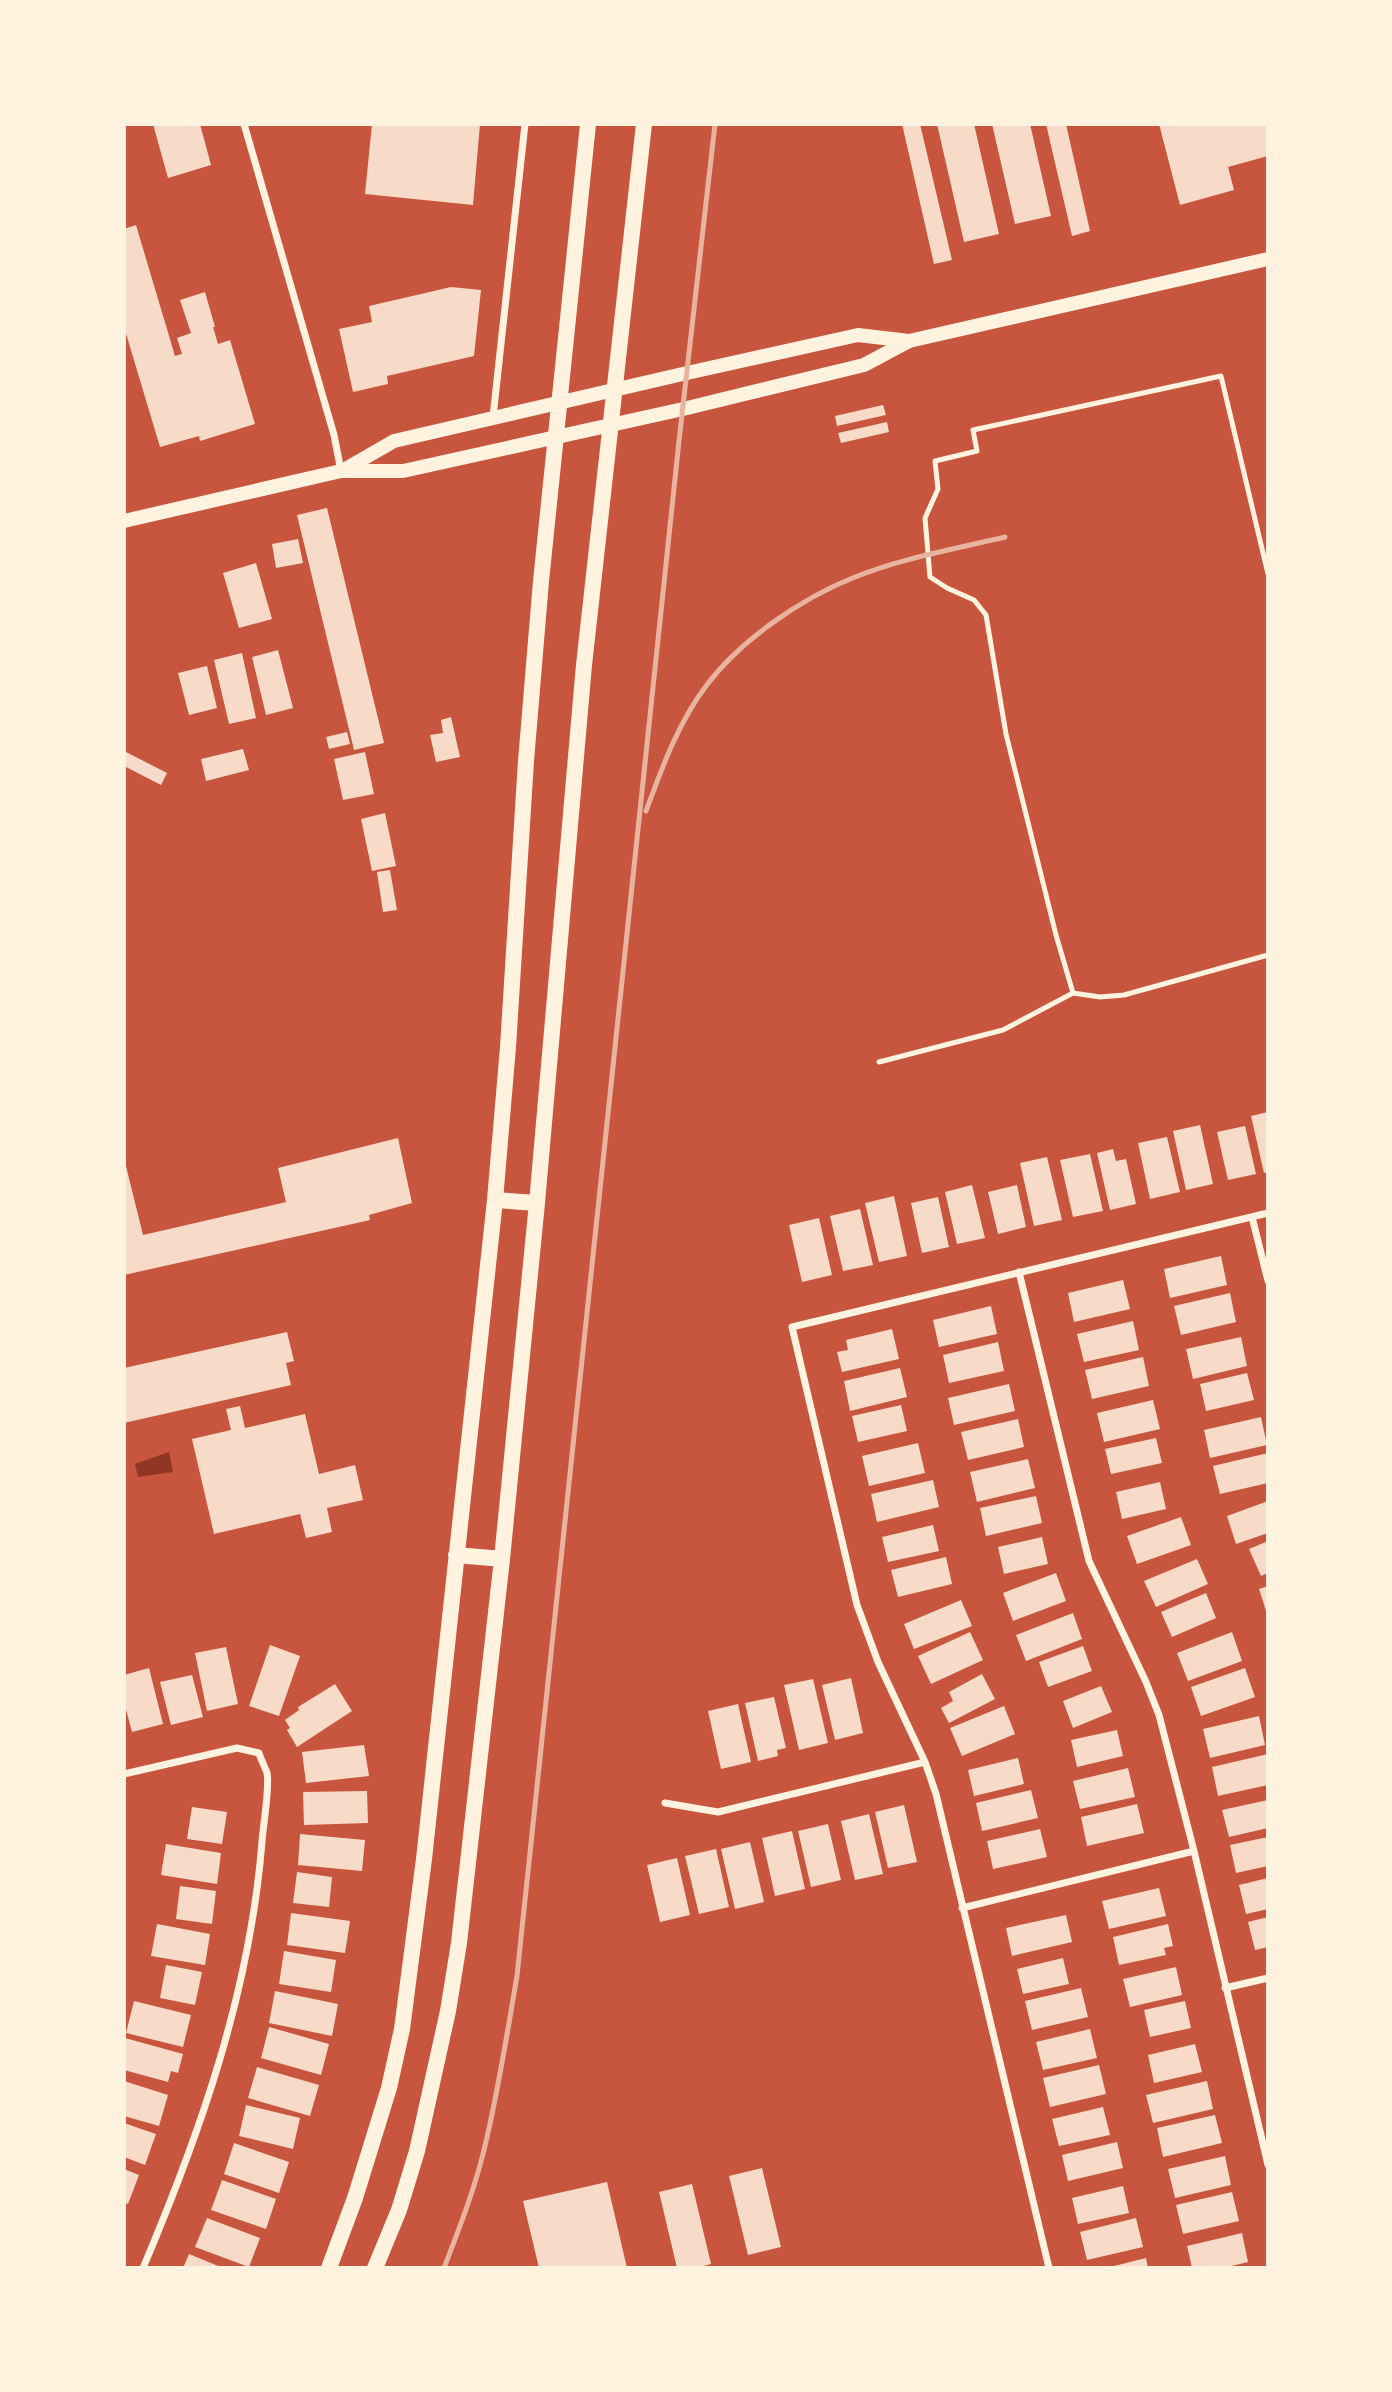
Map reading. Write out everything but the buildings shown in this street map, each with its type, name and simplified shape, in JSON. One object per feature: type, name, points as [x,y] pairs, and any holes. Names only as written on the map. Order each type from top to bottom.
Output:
[{"type":"highway","points":[[329,2268],[374,2138],[402,2029],[424,1859],[495,1200],[536,636],[588,124]]},
{"type":"highway","points":[[375,2268],[399,2210],[417,2151],[449,2011],[459,1943],[502,1559],[537,1203],[583,678],[644,124]]},
{"type":"highway","points":[[495,1200],[537,1203]]},
{"type":"highway","points":[[456,1555],[502,1559]]},
{"type":"main road","points":[[124,521],[341,471],[403,471],[612,425],[864,365],[909,341],[1268,259]]},
{"type":"main road","points":[[341,471],[394,441],[616,389],[858,335],[909,341]]},
{"type":"street","points":[[244,124],[334,435],[341,471]]},
{"type":"street","points":[[493,418],[525,124]]},
{"type":"street","points":[[1049,2268],[936,1794],[925,1762],[878,1662],[857,1605],[792,1327],[1268,1213]]},
{"type":"street","points":[[1252,1217],[1268,1281]]},
{"type":"street","points":[[1019,1272],[1089,1561],[1159,1715],[1268,2165]]},
{"type":"street","points":[[124,1774],[237,1748],[259,1753],[268,1775],[259,1885],[227,2040],[192,2146],[143,2268]]},
{"type":"street","points":[[665,1803],[718,1812],[925,1762]]},
{"type":"street","points":[[962,1908],[1194,1851]]},
{"type":"street","points":[[1225,1988],[1268,1978]]},
{"type":"lane","points":[[1073,993],[1006,734],[986,615],[974,600],[930,577],[925,518],[938,489],[935,461],[978,451],[974,430],[1221,376],[1268,574]]},
{"type":"lane","points":[[879,1062],[1003,1030],[1073,993],[1100,998],[1124,995],[1268,955]]},
{"type":"shaded area","points":[[169,1452],[173,1472],[138,1477],[135,1464]]},
{"type":"railway","points":[[444,2268],[471,2195],[484,2150],[517,1976],[715,124]]},
{"type":"railway","points":[[646,811],[672,746],[696,700],[720,669],[773,622],[814,596],[873,570],[1005,537]]}]
